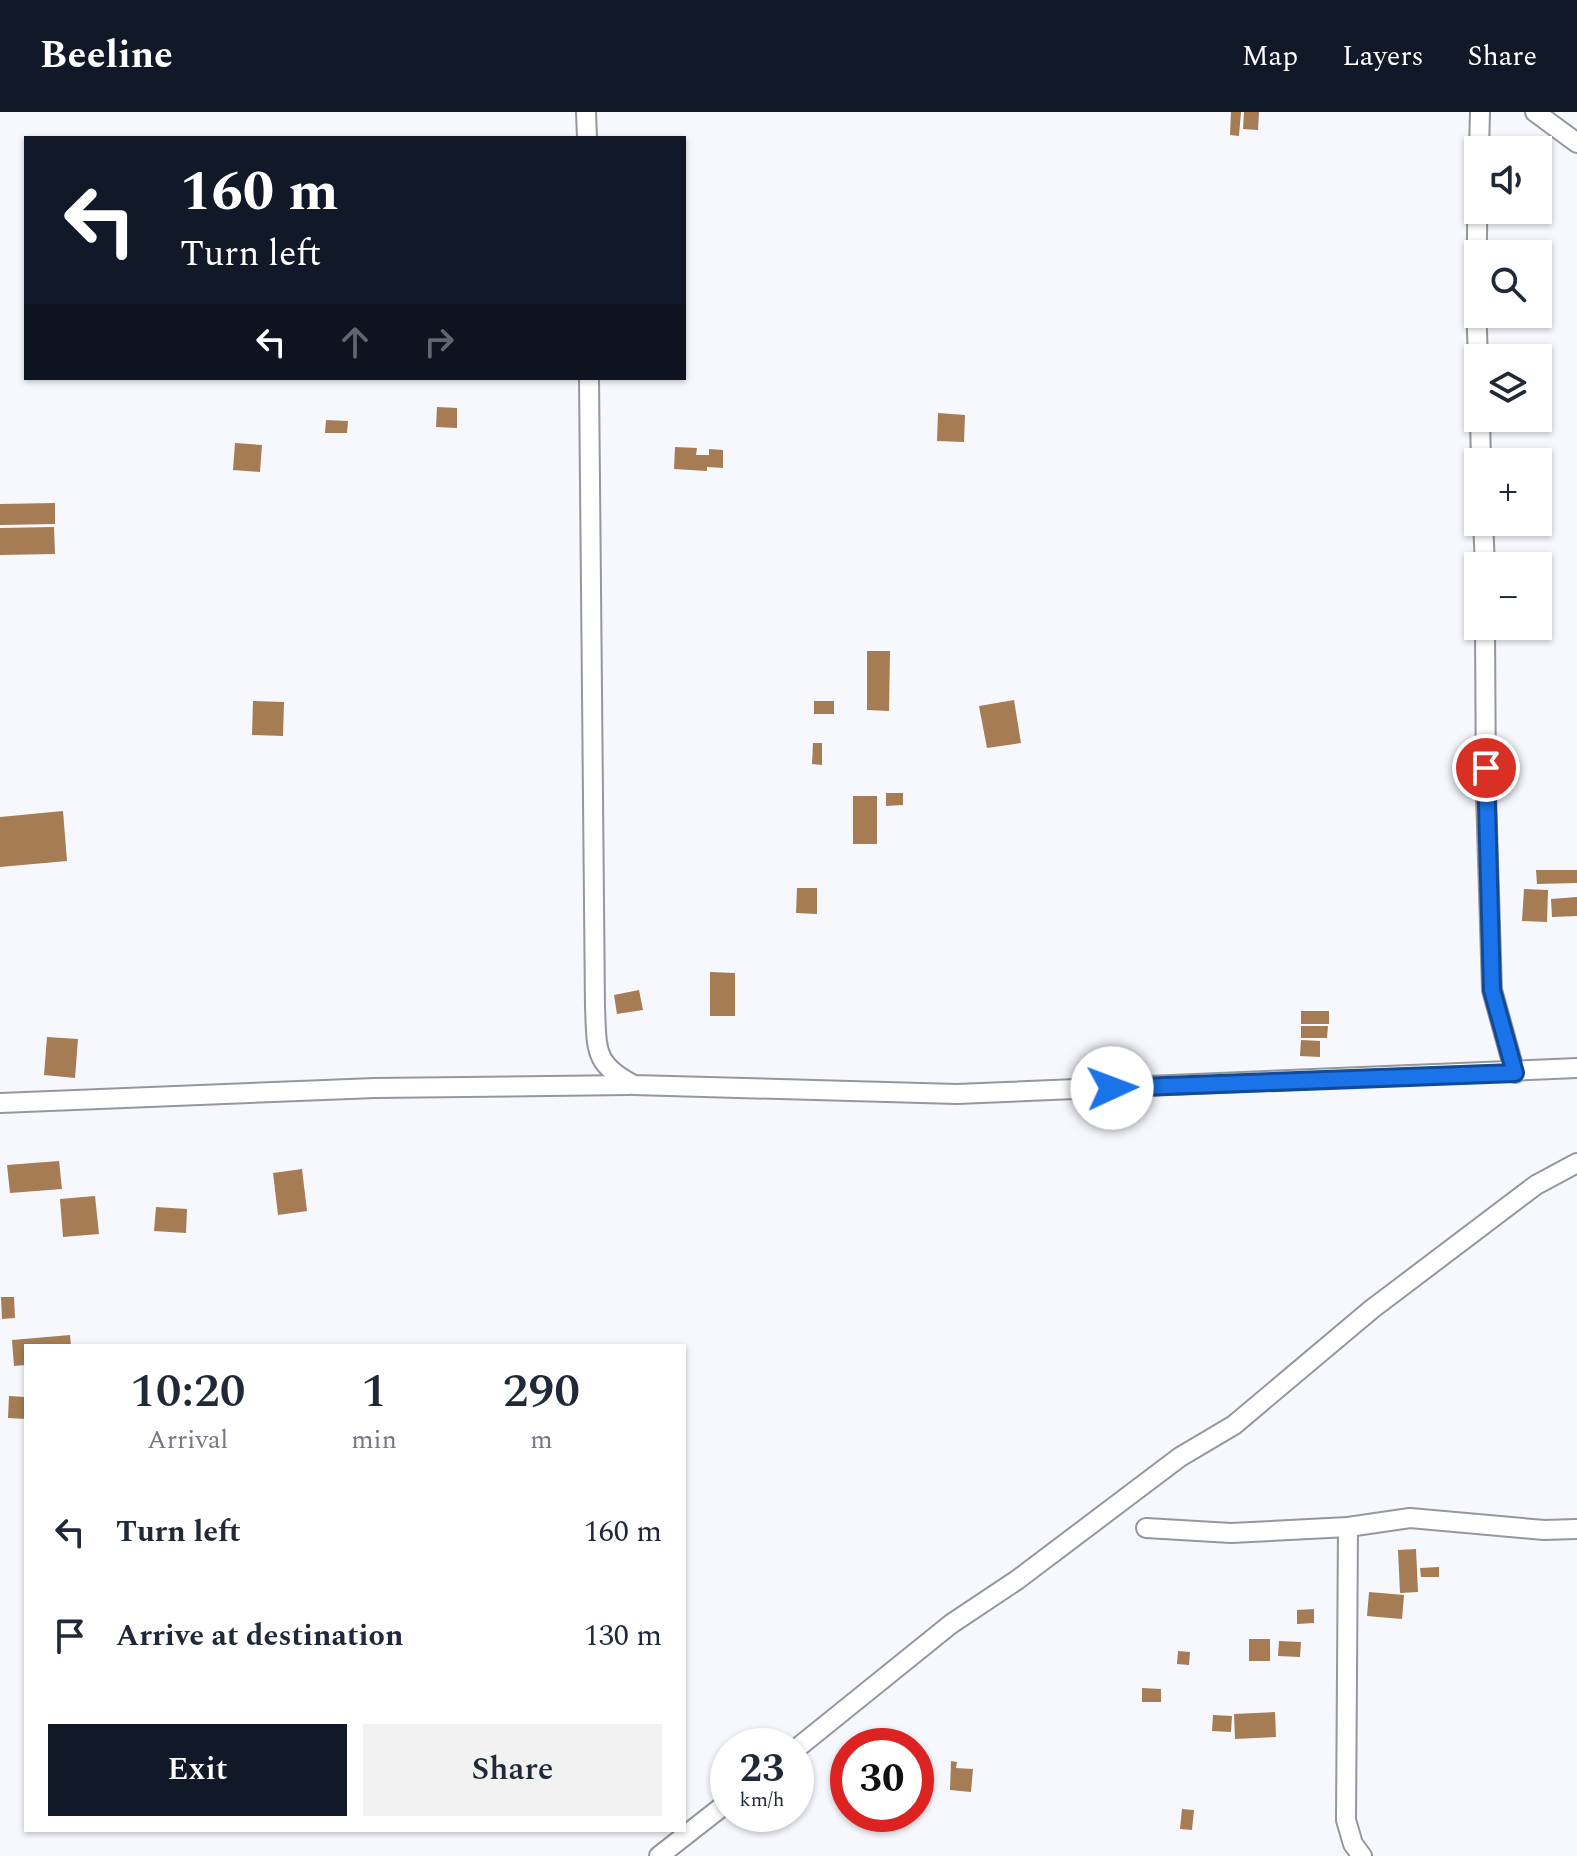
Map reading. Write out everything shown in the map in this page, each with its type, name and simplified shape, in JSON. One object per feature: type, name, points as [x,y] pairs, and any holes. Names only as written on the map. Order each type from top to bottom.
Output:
[{"type":"street","points":[[586,112],[587,136]]},
{"type":"street","points":[[1479,136],[1480,112]]},
{"type":"street","points":[[1535,112],[1577,143]]},
{"type":"street","points":[[1477,224],[1477,344]]},
{"type":"street","points":[[589,380],[596,1022],[598,1053],[613,1074],[634,1085]]},
{"type":"street","points":[[1485,640],[1492,990],[1515,1073]]},
{"type":"street","points":[[0,1103],[375,1088],[634,1085],[957,1094],[1577,1068]]},
{"type":"street","points":[[814,1734],[951,1624],[1051,1556],[1180,1457],[1234,1425],[1372,1309],[1536,1185],[1577,1163]]},
{"type":"street","points":[[1146,1528],[1231,1533],[1348,1527],[1410,1518],[1544,1530],[1577,1529]]},
{"type":"street","points":[[1348,1527],[1346,1820],[1353,1844],[1362,1856]]},
{"type":"street","points":[[659,1856],[710,1816]]},
{"type":"building","points":[[1231,112],[1241,112],[1239,136],[1230,135]]},
{"type":"building","points":[[1244,112],[1259,112],[1258,130],[1243,129]]},
{"type":"building","points":[[437,407],[457,408],[457,428],[436,427]]},
{"type":"building","points":[[938,413],[965,415],[964,442],[937,441]]},
{"type":"building","points":[[326,420],[348,421],[347,433],[325,433]]},
{"type":"building","points":[[235,443],[262,445],[260,472],[233,470]]},
{"type":"building","points":[[675,447],[697,448],[696,455],[709,455],[709,449],[723,450],[723,468],[707,467],[707,471],[674,469]]},
{"type":"building","points":[[55,503],[55,524],[0,525],[0,504]]},
{"type":"building","points":[[54,527],[55,554],[0,555],[0,528]]},
{"type":"building","points":[[867,651],[890,651],[889,711],[867,710]]},
{"type":"building","points":[[1014,700],[1021,743],[987,748],[979,706]]},
{"type":"building","points":[[253,701],[284,702],[283,736],[252,735]]},
{"type":"building","points":[[814,701],[834,701],[834,714],[814,714]]},
{"type":"building","points":[[813,743],[822,743],[822,765],[812,764]]},
{"type":"building","points":[[886,793],[903,793],[903,805],[886,806]]},
{"type":"building","points":[[853,796],[877,796],[877,844],[853,844]]},
{"type":"building","points":[[63,811],[67,861],[0,867],[0,817]]},
{"type":"building","points":[[1536,870],[1577,870],[1577,883],[1537,884]]},
{"type":"building","points":[[797,888],[817,888],[817,914],[796,913]]},
{"type":"building","points":[[1524,889],[1548,890],[1547,922],[1522,921]]},
{"type":"building","points":[[1577,897],[1577,916],[1552,917],[1551,899]]},
{"type":"building","points":[[710,972],[735,973],[735,1016],[710,1016]]},
{"type":"building","points":[[639,990],[643,1010],[617,1014],[614,995]]},
{"type":"building","points":[[1301,1011],[1329,1011],[1329,1024],[1301,1024]]},
{"type":"building","points":[[1301,1026],[1328,1026],[1327,1038],[1301,1038]]},
{"type":"building","points":[[47,1037],[78,1039],[75,1078],[44,1075]]},
{"type":"building","points":[[1301,1040],[1320,1041],[1320,1057],[1300,1056]]},
{"type":"building","points":[[59,1161],[62,1189],[10,1193],[7,1165]]},
{"type":"building","points":[[302,1169],[307,1211],[278,1215],[273,1173]]},
{"type":"building","points":[[95,1196],[99,1234],[63,1237],[60,1199]]},
{"type":"building","points":[[156,1207],[187,1209],[186,1233],[154,1231]]},
{"type":"building","points":[[1,1297],[14,1297],[15,1318],[2,1319]]},
{"type":"building","points":[[70,1335],[71,1344],[24,1344],[24,1365],[14,1366],[12,1340]]},
{"type":"building","points":[[9,1396],[24,1397],[24,1419],[8,1418]]},
{"type":"building","points":[[1416,1549],[1418,1592],[1400,1593],[1398,1550]]},
{"type":"building","points":[[1439,1567],[1439,1577],[1421,1577],[1420,1568]]},
{"type":"building","points":[[1369,1592],[1404,1595],[1402,1619],[1367,1616]]},
{"type":"building","points":[[1314,1609],[1314,1623],[1297,1624],[1297,1610]]},
{"type":"building","points":[[1249,1639],[1270,1639],[1270,1661],[1249,1661]]},
{"type":"building","points":[[1279,1641],[1301,1642],[1300,1657],[1278,1656]]},
{"type":"building","points":[[1178,1651],[1190,1652],[1189,1665],[1177,1664]]},
{"type":"building","points":[[1142,1688],[1161,1689],[1161,1702],[1142,1702]]},
{"type":"building","points":[[1275,1712],[1276,1737],[1235,1739],[1234,1714]]},
{"type":"building","points":[[1213,1715],[1232,1716],[1231,1732],[1212,1731]]},
{"type":"building","points":[[951,1761],[957,1762],[956,1768],[973,1769],[971,1792],[950,1790]]},
{"type":"building","points":[[1182,1809],[1194,1810],[1192,1830],[1180,1829]]},
{"type":"route","points":[[1112,1088],[1515,1073],[1492,990],[1486,768]]}]
